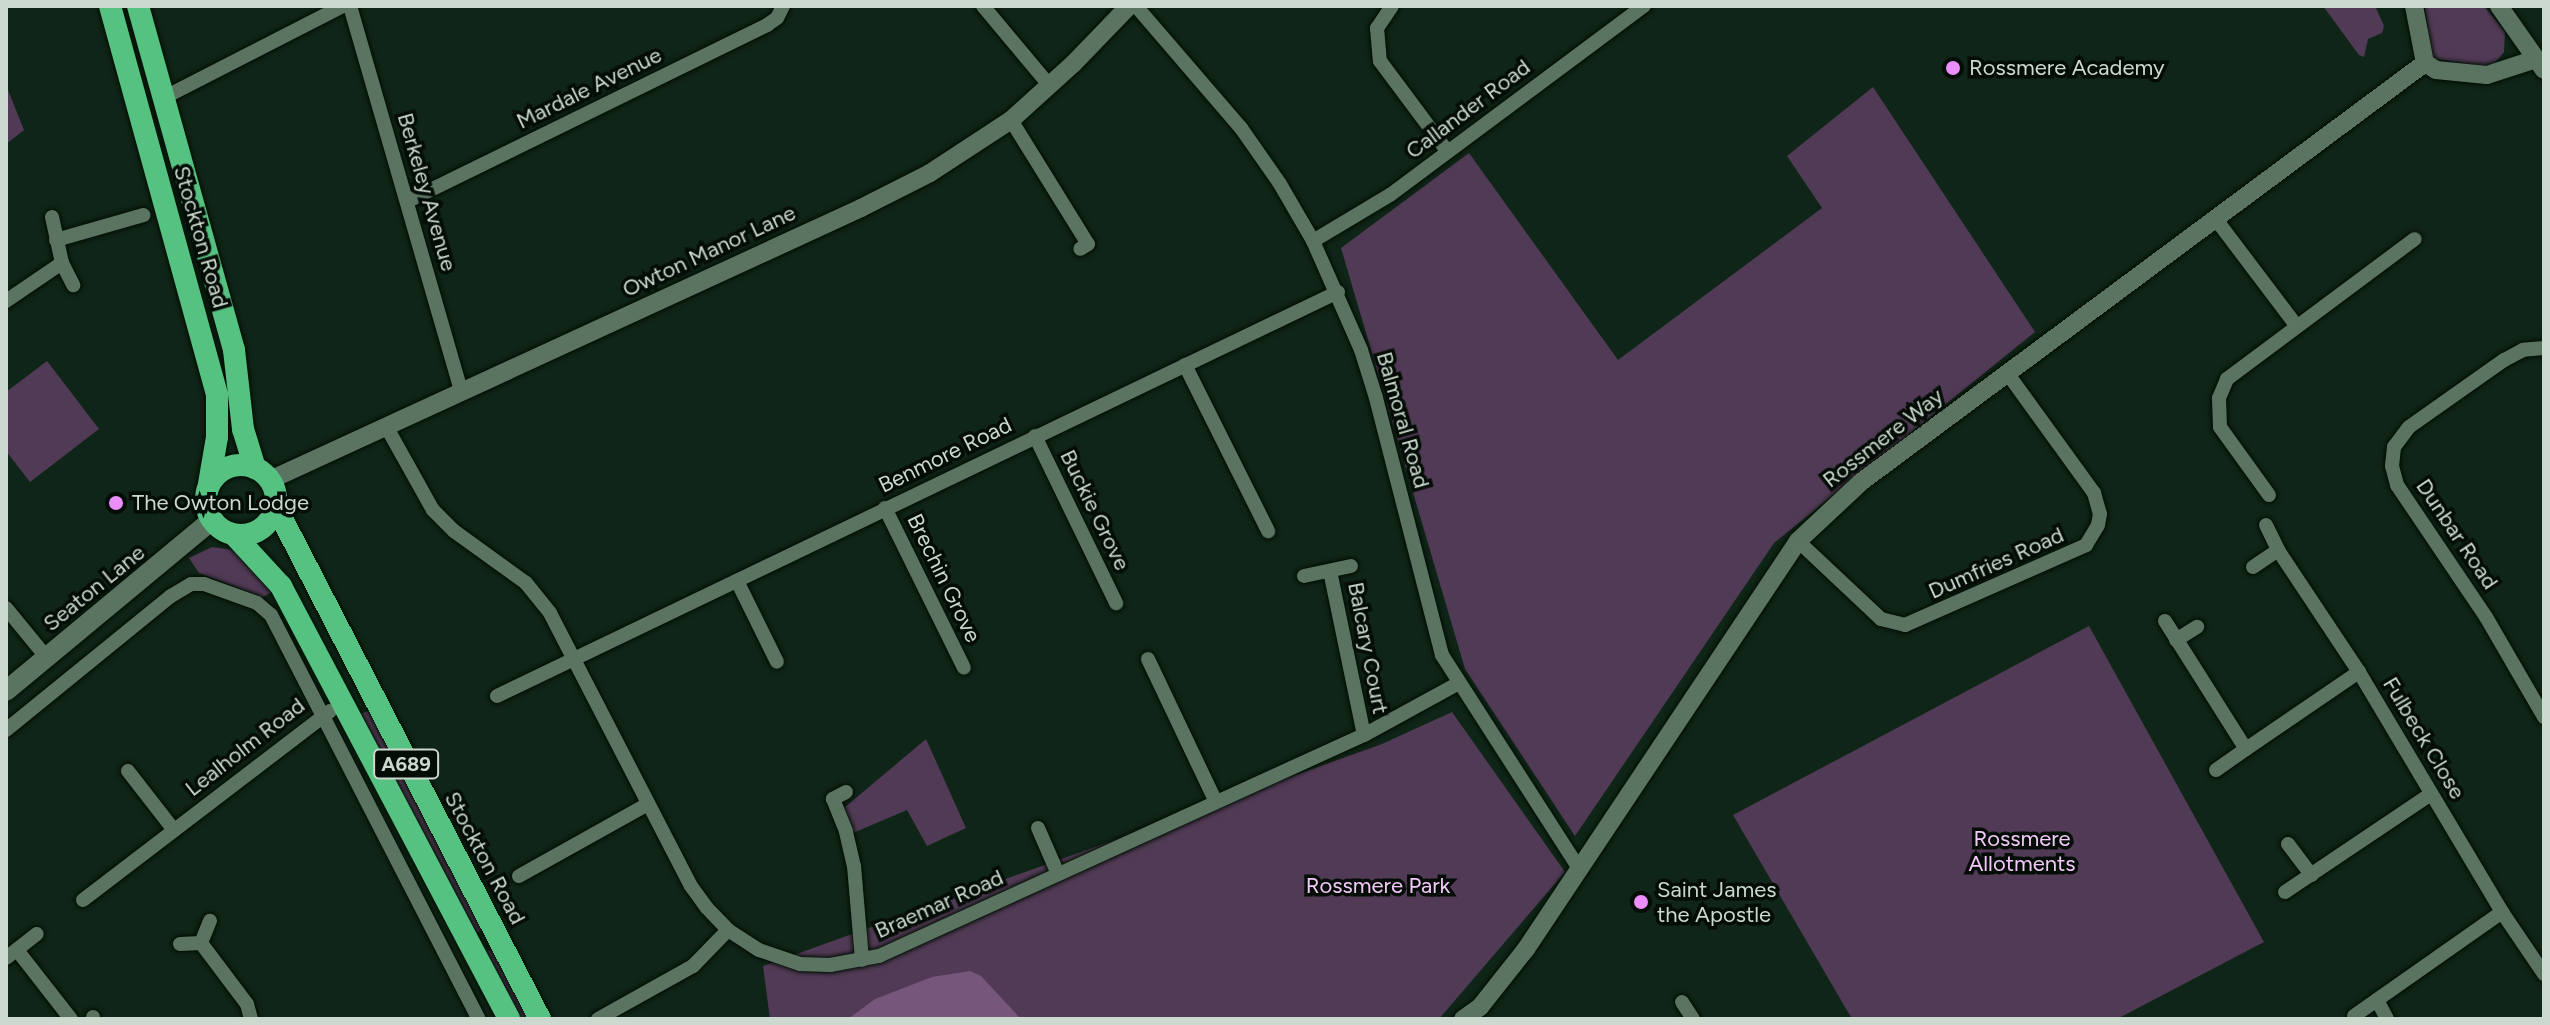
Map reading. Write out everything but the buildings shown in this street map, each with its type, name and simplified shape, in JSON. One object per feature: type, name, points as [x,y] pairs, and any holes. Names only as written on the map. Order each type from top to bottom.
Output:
[{"type":"highway","name":"Stockton Road","points":[[110,6],[217,395],[217,437],[209,484]]},
{"type":"highway","name":"Stockton Road","points":[[138,6],[234,350],[243,429],[263,474]]},
{"type":"highway","points":[[241,465],[263,474],[276,493],[276,507],[261,530],[235,536],[222,531],[211,521],[205,497],[209,484],[223,469],[241,465]]},
{"type":"highway","name":"Stockton Road","points":[[276,507],[540,1019]]},
{"type":"highway","name":"A689","points":[[235,536],[281,586],[509,1019]]},
{"type":"main road","name":"Seaton Lane","points":[[6,691],[211,521]]},
{"type":"street","points":[[163,98],[343,6]]},
{"type":"street","name":"Berkeley Avenue","points":[[350,6],[461,391]]},
{"type":"street","name":"Mardale Avenue","points":[[408,201],[767,25],[777,18],[783,6]]},
{"type":"street","points":[[983,6],[1050,86]]},
{"type":"street","name":"Owton Manor Lane","points":[[263,474],[386,426],[894,192],[975,145],[1011,120],[1050,86],[1129,6]]},
{"type":"street","name":"Balmoral Road","points":[[1136,6],[1241,128],[1313,241],[1361,350],[1393,454],[1421,582],[1442,655],[1580,870]]},
{"type":"street","points":[[1392,6],[1377,28],[1380,61],[1447,151]]},
{"type":"street","name":"Callander Road","points":[[1313,241],[1390,195],[1644,6]]},
{"type":"street","points":[[2414,6],[2425,63],[2436,70],[2487,75],[2540,65],[2499,6]]},
{"type":"street","name":"Rossmere Way","points":[[1463,1019],[1480,1007],[1526,949],[1798,541],[1861,482],[2425,63]]},
{"type":"street","points":[[1011,120],[1088,244],[1080,249]]},
{"type":"street","points":[[56,240],[144,215]]},
{"type":"street","points":[[52,217],[62,263],[73,285]]},
{"type":"street","points":[[2215,218],[2296,325]]},
{"type":"street","points":[[2269,495],[2220,427],[2219,398],[2227,379],[2415,239]]},
{"type":"street","points":[[6,301],[62,263]]},
{"type":"street","name":"Benmore Road","points":[[497,696],[1338,292]]},
{"type":"street","name":"Dunbar Road","points":[[2544,348],[2523,350],[2504,360],[2409,427],[2394,447],[2392,466],[2397,485],[2486,617],[2544,717]]},
{"type":"street","points":[[1185,365],[1268,531]]},
{"type":"street","name":"Dumfries Road","points":[[1798,541],[1881,619],[1905,625],[2086,545],[2098,525],[2100,514],[2094,493],[2007,373]]},
{"type":"street","name":"Braemar Road","points":[[386,426],[433,510],[454,531],[526,583],[550,613],[691,886],[728,930],[759,950],[800,964],[830,965],[879,956],[1364,735],[1459,683]]},
{"type":"street","name":"Buckie Grove","points":[[1035,436],[1116,603]]},
{"type":"street","name":"Brechin Grove","points":[[885,508],[964,668]]},
{"type":"street","name":"Fulbeck Close","points":[[2266,525],[2278,550],[2359,672],[2502,912],[2544,974]]},
{"type":"street","points":[[2253,567],[2278,550]]},
{"type":"street","name":"Balcary Court","points":[[1304,576],[1351,566]]},
{"type":"street","name":"Balcary Court","points":[[1330,571],[1364,735]]},
{"type":"street","points":[[737,581],[777,662]]},
{"type":"street","points":[[6,730],[171,596],[191,584],[204,584],[257,603],[271,615],[479,1019]]},
{"type":"street","points":[[6,608],[47,658]]},
{"type":"street","points":[[2165,621],[2246,749]]},
{"type":"street","points":[[2176,640],[2197,627]]},
{"type":"street","points":[[1148,659],[1216,802]]},
{"type":"street","points":[[2216,770],[2359,672]]},
{"type":"street","name":"Lealholm Road","points":[[83,900],[322,715],[344,704]]},
{"type":"street","points":[[128,771],[174,830]]},
{"type":"street","points":[[2285,892],[2431,794]]},
{"type":"street","points":[[833,798],[854,866],[862,960]]},
{"type":"street","points":[[519,876],[648,804]]},
{"type":"street","points":[[1038,828],[1058,874]]},
{"type":"street","points":[[2288,844],[2311,875]]},
{"type":"street","points":[[2354,1016],[2502,912]]},
{"type":"street","points":[[201,943],[210,921]]},
{"type":"street","points":[[598,1019],[693,966],[728,930]]},
{"type":"street","points":[[37,934],[11,954],[71,1019]]},
{"type":"street","points":[[180,944],[201,943]]},
{"type":"street","points":[[201,943],[247,1004],[251,1019]]},
{"type":"street","points":[[2377,1000],[2387,1019]]},
{"type":"street","points":[[1682,1002],[1693,1019]]},
{"type":"green space","points":[[2323,6],[2375,6],[2384,26],[2382,33],[2368,39],[2364,57],[2359,55]]},
{"type":"green space","points":[[2425,6],[2484,6],[2505,32],[2504,52],[2494,64],[2479,66],[2431,58]]},
{"type":"green space","points":[[6,85],[24,130],[6,144]]},
{"type":"green space","points":[[1873,87],[2035,332],[1774,543],[1575,836],[1465,669],[1341,248],[1469,153],[1618,360],[1822,208],[1787,156]]},
{"type":"green space","points":[[47,361],[99,429],[30,482],[6,451],[6,392]]},
{"type":"green space","points":[[212,547],[233,550],[272,592],[263,597],[199,573],[189,558]]},
{"type":"green space","name":"Rossmere Allotments","points":[[2089,626],[2264,942],[2117,1019],[1852,1019],[1733,815]]},
{"type":"green space","points":[[369,711],[482,930],[477,933],[360,714]]},
{"type":"green space","name":"Rossmere Park","points":[[1452,712],[1565,872],[1439,1019],[770,1019],[763,966],[1382,744]]},
{"type":"green space","points":[[926,739],[966,828],[927,846],[907,810],[853,833],[844,808]]},
{"type":"green space","points":[[489,950],[494,952],[529,1019],[517,1019],[484,953]]},
{"type":"shaded area","points":[[970,971],[981,976],[1021,1019],[848,1019],[875,999],[932,977]]},
{"type":"place","name":"Rossmere Academy","points":[[1953,68]]},
{"type":"place","name":"The Owton Lodge","points":[[116,503]]},
{"type":"place","name":"Saint James the Apostle","points":[[1641,902]]}]
